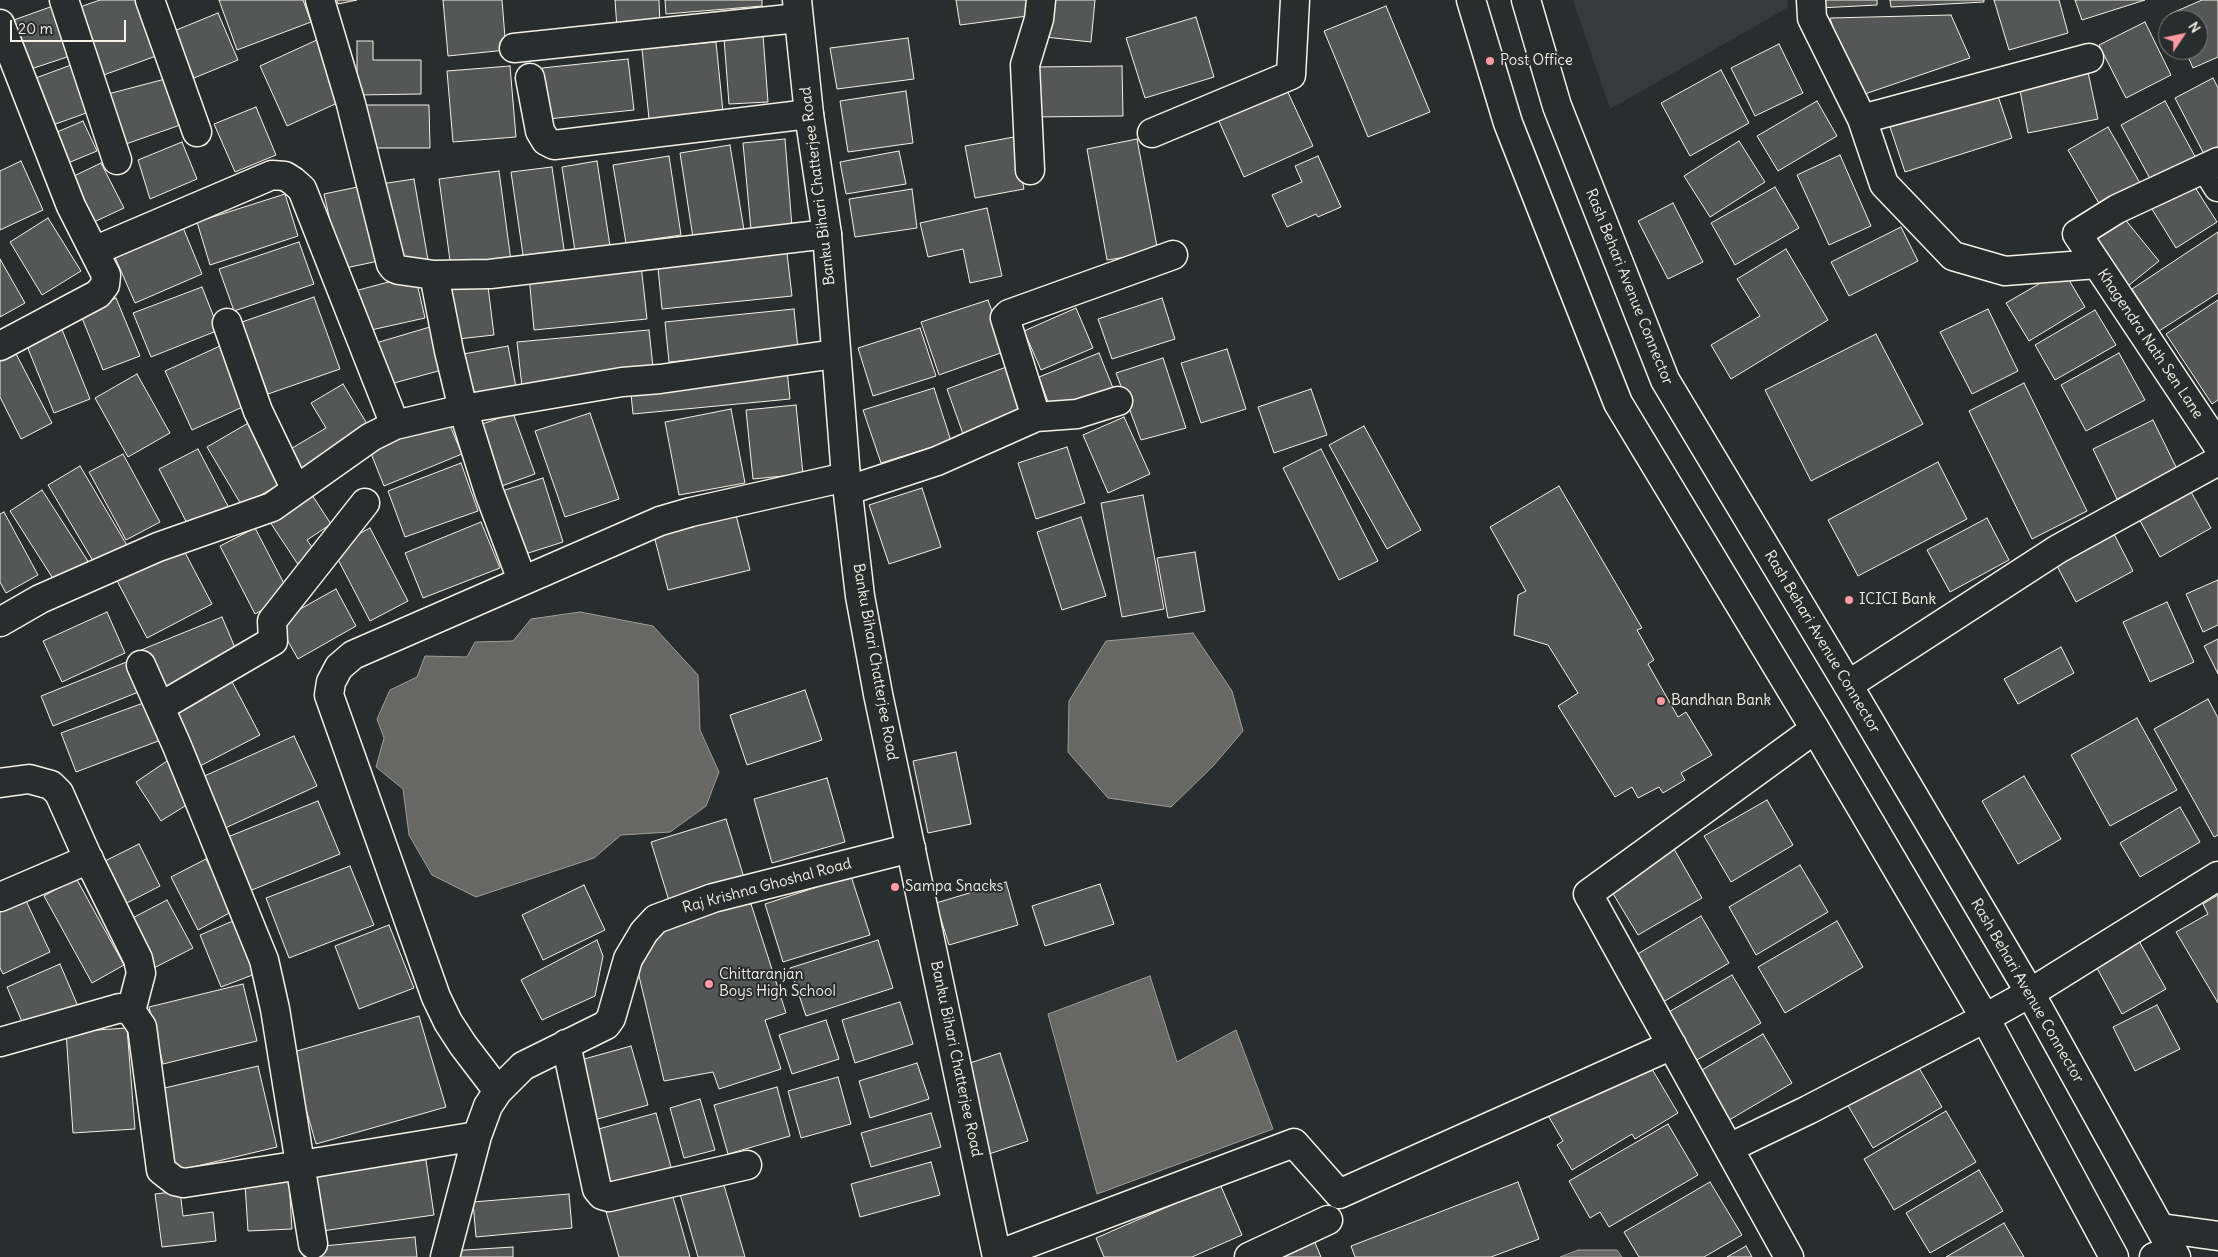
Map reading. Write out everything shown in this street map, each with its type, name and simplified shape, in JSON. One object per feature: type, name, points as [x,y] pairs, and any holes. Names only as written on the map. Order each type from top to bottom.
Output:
[{"type":"street","points":[[64,0],[117,160]]},
{"type":"street","points":[[150,0],[197,132]]},
{"type":"street","points":[[320,0],[351,104],[391,264],[398,270],[434,275],[490,274],[827,234]]},
{"type":"street","points":[[1030,170],[1024,65],[1039,19],[1041,0]]},
{"type":"street","points":[[1152,133],[1291,75],[1295,0]]},
{"type":"street","points":[[1471,0],[1508,123],[1618,403],[1815,729],[1985,1018],[2114,1257]]},
{"type":"street","name":"Rash Behari Avenue Connector","points":[[1526,0],[1558,106],[1665,380],[2030,993],[2166,1248]]},
{"type":"street","name":"Khagendra Nath Sen Lane","points":[[1811,0],[1812,18],[1862,119],[1884,184],[1953,256],[2005,271],[2097,264],[2218,446]]},
{"type":"street","points":[[514,48],[798,9]]},
{"type":"street","name":"Banku Bihari Chatterjee Road","points":[[798,9],[809,114],[827,234],[835,354],[860,596],[878,694],[997,1256]]},
{"type":"street","points":[[0,24],[71,206],[106,275],[104,285],[98,294],[0,346]]},
{"type":"street","points":[[1862,119],[2089,58]]},
{"type":"street","points":[[530,78],[540,131],[546,141],[554,145],[809,114]]},
{"type":"street","points":[[2097,264],[2078,234],[2117,209],[2214,172]]},
{"type":"street","points":[[94,251],[272,176],[285,176],[302,189],[395,425]]},
{"type":"street","points":[[1036,417],[1005,318],[1009,314],[1173,255]]},
{"type":"street","points":[[434,275],[463,409],[489,492],[522,580]]},
{"type":"street","points":[[227,323],[258,411],[296,490]]},
{"type":"street","points":[[0,622],[40,599],[158,547],[272,507],[371,437],[395,425],[463,409],[622,382],[660,379],[835,354]]},
{"type":"street","points":[[498,1091],[463,1045],[448,1022],[436,998],[329,695],[331,682],[339,668],[352,655],[522,580],[676,516],[848,483],[937,462],[1036,417],[1077,414],[1118,401]]},
{"type":"street","points":[[1848,685],[2058,549],[2218,462]]},
{"type":"street","points":[[160,708],[273,641],[272,622],[365,503]]},
{"type":"street","points":[[141,665],[264,960],[275,1009],[313,1244]]},
{"type":"street","points":[[1789,1257],[1588,894],[1815,729]]},
{"type":"street","points":[[0,783],[29,779],[51,785],[59,793],[138,959],[140,974],[131,1011]]},
{"type":"street","name":"Raj Krishna Ghoshal Road","points":[[445,1257],[477,1136],[488,1106],[498,1091],[523,1066],[606,1025],[611,1018],[628,959],[644,932],[656,919],[713,898],[911,848]]},
{"type":"street","points":[[0,897],[89,859]]},
{"type":"street","points":[[1729,1148],[1808,1110],[2030,993],[2218,876]]},
{"type":"street","points":[[0,1042],[120,1008],[131,1011],[142,1027],[161,1170],[167,1177],[184,1183],[477,1136]]},
{"type":"street","points":[[566,1044],[597,1189],[602,1195],[609,1197],[747,1165]]},
{"type":"street","points":[[997,1256],[1294,1143],[1339,1194],[1672,1045]]},
{"type":"street","points":[[1249,1257],[1328,1220]]},
{"type":"street","points":[[2166,1248],[2218,1236]]},
{"type":"shaded area","points":[[1573,0],[1788,0],[1787,8],[1610,109]]},
{"type":"shaded area","points":[[580,612],[653,626],[698,675],[700,730],[719,772],[706,806],[670,832],[621,835],[594,858],[476,897],[432,875],[409,835],[403,789],[376,767],[384,738],[377,719],[390,690],[417,677],[425,656],[467,657],[475,642],[513,641],[531,619]]},
{"type":"shaded area","points":[[1193,633],[1232,691],[1243,731],[1213,766],[1171,807],[1108,798],[1068,752],[1069,701],[1106,641]]},
{"type":"shaded area","points":[[1150,976],[1177,1062],[1236,1030],[1273,1129],[1097,1194],[1048,1014]]},
{"type":"shaded area","points":[[1578,1250],[1617,1250],[1622,1257],[1560,1257]]},
{"type":"building","points":[[100,0],[136,0],[156,56],[101,76],[77,8]]},
{"type":"building","points":[[219,0],[303,0],[311,22],[237,50]]},
{"type":"building","points":[[337,0],[357,0],[338,4]]},
{"type":"building","points":[[443,0],[502,0],[506,50],[448,56]]},
{"type":"building","points":[[615,0],[659,0],[660,25],[617,28]]},
{"type":"building","points":[[665,0],[762,0],[762,6],[666,14]]},
{"type":"building","points":[[956,0],[1033,0],[1035,15],[960,25]]},
{"type":"building","points":[[1048,0],[1095,0],[1091,42],[1045,37]]},
{"type":"building","points":[[1819,0],[1877,0],[1877,5],[1819,8]]},
{"type":"building","points":[[1890,0],[1984,0],[1984,2],[1891,7]]},
{"type":"building","points":[[1994,0],[2059,0],[2068,33],[2009,50]]},
{"type":"building","points":[[2075,0],[2145,0],[2082,20]]},
{"type":"building","points":[[2202,0],[2218,0],[2218,57],[2193,68],[2189,60],[2208,60],[2208,10],[2179,10]]},
{"type":"building","points":[[53,6],[70,56],[28,70],[11,21]]},
{"type":"building","points":[[1386,6],[1430,112],[1368,137],[1324,31]]},
{"type":"building","points":[[218,13],[238,60],[194,78],[174,31]]},
{"type":"building","points":[[1951,15],[1970,58],[1856,97],[1830,18]]},
{"type":"building","points":[[1196,17],[1214,77],[1145,98],[1126,38]]},
{"type":"building","points":[[2145,22],[2158,48],[2158,60],[2164,60],[2171,75],[2126,98],[2099,45]]},
{"type":"building","points":[[763,35],[768,102],[729,104],[724,38]]},
{"type":"building","points":[[908,38],[914,79],[837,89],[830,48]]},
{"type":"building","points":[[319,39],[346,99],[287,126],[260,66]]},
{"type":"building","points":[[357,41],[373,41],[373,60],[421,60],[421,94],[357,95]]},
{"type":"building","points":[[716,42],[723,112],[649,119],[642,49]]},
{"type":"building","points":[[1779,44],[1803,93],[1755,116],[1731,68]]},
{"type":"building","points":[[628,59],[634,110],[548,119],[542,68]]},
{"type":"building","points":[[71,65],[89,112],[50,126],[33,79]]},
{"type":"building","points":[[510,66],[516,137],[453,142],[447,71]]},
{"type":"building","points":[[1122,66],[1123,116],[1032,117],[1032,67]]},
{"type":"building","points":[[1721,70],[1749,123],[1690,156],[1661,103]]},
{"type":"building","points":[[2088,72],[2098,119],[2028,133],[2019,85]]},
{"type":"building","points":[[169,78],[183,124],[123,145],[108,94]]},
{"type":"building","points":[[2213,78],[2218,88],[2218,157],[2208,162],[2175,98]]},
{"type":"building","points":[[1285,86],[1313,146],[1244,177],[1217,117]]},
{"type":"building","points":[[906,91],[913,143],[848,152],[840,101]]},
{"type":"building","points":[[1997,93],[2012,138],[1905,172],[1890,127]]},
{"type":"building","points":[[1817,101],[1837,136],[1778,171],[1757,136]]},
{"type":"building","points":[[2165,101],[2198,162],[2154,186],[2121,125]]},
{"type":"building","points":[[363,105],[429,105],[430,148],[363,148]]},
{"type":"building","points":[[256,107],[276,155],[235,172],[214,124]]},
{"type":"building","points":[[83,121],[97,151],[63,165],[50,135]]},
{"type":"building","points":[[2108,127],[2144,190],[2104,212],[2068,150]]},
{"type":"building","points":[[1014,137],[1024,189],[975,198],[965,146]]},
{"type":"building","points":[[785,139],[792,227],[751,230],[743,143]]},
{"type":"building","points":[[1137,139],[1158,252],[1107,260],[1087,149]]},
{"type":"building","points":[[1739,141],[1765,182],[1710,217],[1684,176]]},
{"type":"building","points":[[182,142],[197,179],[150,199],[138,160]]},
{"type":"building","points":[[730,145],[744,230],[693,238],[680,153]]},
{"type":"building","points":[[899,151],[906,184],[846,194],[840,162]]},
{"type":"building","points":[[1840,155],[1871,226],[1829,245],[1797,175]]},
{"type":"building","points":[[669,156],[681,235],[626,243],[613,165]]},
{"type":"building","points":[[1318,156],[1341,207],[1318,217],[1316,214],[1287,227],[1272,195],[1302,182],[1295,166]]},
{"type":"building","points":[[21,161],[43,210],[0,230],[0,171]]},
{"type":"building","points":[[597,161],[610,246],[575,251],[562,167]]},
{"type":"building","points":[[101,163],[124,208],[94,222],[72,177]]},
{"type":"building","points":[[552,167],[565,256],[524,262],[511,172]]},
{"type":"building","points":[[499,171],[511,261],[451,268],[439,179]]},
{"type":"building","points":[[414,179],[428,260],[395,265],[381,184]]},
{"type":"building","points":[[2191,181],[2217,222],[2176,248],[2150,206]]},
{"type":"building","points":[[367,185],[383,260],[341,269],[324,194]]},
{"type":"building","points":[[1775,187],[1799,228],[1735,265],[1711,223]]},
{"type":"building","points":[[912,189],[917,228],[855,237],[849,199]]},
{"type":"building","points":[[285,194],[298,236],[210,265],[197,222]]},
{"type":"building","points":[[1673,203],[1703,262],[1668,279],[1638,221]]},
{"type":"building","points":[[987,208],[1002,276],[970,283],[963,249],[928,257],[920,223]]},
{"type":"building","points":[[2119,212],[2159,261],[2123,290],[2089,245]]},
{"type":"building","points":[[48,218],[81,271],[42,295],[10,242]]},
{"type":"building","points":[[182,225],[202,274],[135,303],[114,255]]},
{"type":"building","points":[[1901,227],[1918,261],[1849,296],[1831,262]]},
{"type":"building","points":[[2218,232],[2218,293],[2159,331],[2132,289]]},
{"type":"building","points":[[299,242],[314,284],[234,311],[219,269]]},
{"type":"building","points":[[786,245],[792,296],[662,309],[657,258]]},
{"type":"building","points":[[1786,249],[1828,320],[1731,379],[1711,345],[1760,316],[1737,279]]},
{"type":"building","points":[[0,259],[25,303],[0,317]]},
{"type":"building","points":[[641,265],[647,319],[534,330],[529,276]]},
{"type":"building","points":[[2063,270],[2085,307],[2029,341],[2006,303]]},
{"type":"building","points":[[415,275],[425,318],[362,332],[351,292]]},
{"type":"building","points":[[487,278],[494,335],[449,340],[442,284]]},
{"type":"building","points":[[202,287],[219,330],[151,357],[133,313]]},
{"type":"building","points":[[314,297],[340,369],[268,394],[242,322]]},
{"type":"building","points":[[116,298],[140,356],[103,370],[80,313]]},
{"type":"building","points":[[1162,298],[1175,339],[1112,359],[1098,319]]},
{"type":"building","points":[[988,300],[1006,351],[939,375],[921,322]]},
{"type":"building","points":[[2218,300],[2218,400],[2212,404],[2166,334]]},
{"type":"building","points":[[1076,308],[1093,348],[1041,370],[1024,331]]},
{"type":"building","points":[[794,309],[798,349],[669,362],[665,322]]},
{"type":"building","points":[[1988,309],[2018,371],[1972,394],[1940,332]]},
{"type":"building","points":[[2095,310],[2116,345],[2055,380],[2035,345]]},
{"type":"building","points":[[59,322],[90,399],[54,413],[23,336]]},
{"type":"building","points":[[430,327],[442,370],[383,386],[369,345]]},
{"type":"building","points":[[920,328],[936,376],[873,396],[858,348]]},
{"type":"building","points":[[649,330],[654,376],[522,387],[517,342]]},
{"type":"building","points":[[1876,334],[1923,424],[1811,481],[1765,390]]},
{"type":"building","points":[[220,346],[247,405],[192,430],[165,371]]},
{"type":"building","points":[[508,346],[516,387],[465,396],[458,355]]},
{"type":"building","points":[[13,348],[52,423],[21,439],[0,397],[0,354]]},
{"type":"building","points":[[1227,349],[1246,409],[1201,423],[1181,363]]},
{"type":"building","points":[[1099,353],[1113,388],[1051,410],[1039,377]]},
{"type":"building","points":[[2119,353],[2145,400],[2086,431],[2061,385]]},
{"type":"building","points":[[1163,358],[1186,428],[1141,440],[1116,373]]},
{"type":"building","points":[[1009,366],[1026,410],[963,434],[947,389]]},
{"type":"building","points":[[787,370],[790,399],[633,414],[630,384]]},
{"type":"building","points":[[137,374],[170,433],[128,457],[95,398]]},
{"type":"building","points":[[2024,383],[2087,511],[2032,539],[1969,411]]},
{"type":"building","points":[[343,384],[372,432],[295,478],[282,454],[326,428],[311,403]]},
{"type":"building","points":[[934,388],[951,441],[881,463],[863,410]]},
{"type":"building","points":[[1311,389],[1327,435],[1274,453],[1258,407]]},
{"type":"building","points":[[796,405],[803,474],[753,479],[746,410]]},
{"type":"building","points":[[731,409],[745,483],[679,495],[665,422]]},
{"type":"building","points":[[513,413],[535,474],[496,488],[474,427]]},
{"type":"building","points":[[590,413],[619,499],[565,517],[535,431]]},
{"type":"building","points":[[445,414],[462,454],[384,486],[368,446]]},
{"type":"building","points":[[1124,417],[1150,474],[1108,493],[1083,435]]},
{"type":"building","points":[[2153,420],[2177,469],[2117,499],[2093,449]]},
{"type":"building","points":[[250,422],[285,481],[242,506],[207,447]]},
{"type":"building","points":[[1364,426],[1421,530],[1387,549],[1329,445]]},
{"type":"building","points":[[1067,447],[1085,503],[1036,519],[1018,463]]},
{"type":"building","points":[[198,449],[230,510],[191,531],[159,469]]},
{"type":"building","points":[[1321,449],[1378,561],[1339,580],[1283,468]]},
{"type":"building","points":[[123,454],[160,522],[126,540],[89,472]]},
{"type":"building","points":[[1938,462],[1967,519],[1858,576],[1828,520]]},
{"type":"building","points":[[461,463],[478,511],[405,537],[388,491]]},
{"type":"building","points":[[80,466],[128,547],[96,566],[48,485]]},
{"type":"building","points":[[543,478],[563,542],[522,555],[502,491]]},
{"type":"building","points":[[1559,486],[1642,628],[1637,630],[1654,660],[1648,664],[1678,717],[1686,712],[1712,755],[1681,773],[1685,780],[1663,793],[1659,787],[1638,798],[1632,787],[1615,797],[1558,706],[1578,693],[1548,645],[1514,635],[1518,595],[1526,591],[1490,527]]},
{"type":"building","points":[[922,488],[941,547],[889,564],[869,505]]},
{"type":"building","points":[[308,489],[331,524],[307,540],[319,557],[301,569],[266,516]]},
{"type":"building","points":[[42,490],[91,566],[59,588],[10,511]]},
{"type":"building","points":[[2190,490],[2211,528],[2160,557],[2139,519]]},
{"type":"building","points":[[1143,495],[1164,609],[1122,617],[1101,503]]},
{"type":"building","points":[[734,507],[750,570],[668,590],[652,528]]},
{"type":"building","points":[[4,512],[38,575],[6,593],[0,582],[0,514]]},
{"type":"building","points":[[1081,517],[1106,596],[1062,610],[1037,532]]},
{"type":"building","points":[[1987,518],[2009,560],[1950,592],[1927,550]]},
{"type":"building","points":[[481,522],[500,568],[423,598],[405,553]]},
{"type":"building","points":[[255,528],[290,595],[255,614],[220,546]]},
{"type":"building","points":[[370,528],[408,601],[370,621],[332,548]]},
{"type":"building","points":[[2114,534],[2133,571],[2076,602],[2056,564]]},
{"type":"building","points":[[179,541],[212,604],[147,638],[114,575]]},
{"type":"building","points":[[1195,552],[1205,611],[1168,618],[1157,558]]},
{"type":"building","points":[[2218,580],[2218,625],[2203,632],[2186,594]]},
{"type":"building","points":[[336,589],[356,626],[298,659],[277,622]]},
{"type":"building","points":[[2167,602],[2194,662],[2150,682],[2123,622]]},
{"type":"building","points":[[107,612],[125,653],[62,682],[43,641]]},
{"type":"building","points":[[222,617],[239,657],[158,691],[141,650]]},
{"type":"building","points":[[2218,639],[2218,674],[2204,646]]},
{"type":"building","points":[[2061,647],[2074,673],[2018,704],[2004,679]]},
{"type":"building","points":[[134,659],[146,689],[53,726],[41,696]]},
{"type":"building","points":[[229,676],[260,735],[196,768],[166,709]]},
{"type":"building","points":[[805,690],[822,740],[747,765],[730,715]]},
{"type":"building","points":[[2208,699],[2218,718],[2218,835],[2214,837],[2154,729]]},
{"type":"building","points":[[146,702],[161,740],[76,772],[61,733]]},
{"type":"building","points":[[2137,718],[2177,790],[2110,826],[2071,755]]},
{"type":"building","points":[[294,736],[317,786],[223,829],[200,778]]},
{"type":"building","points":[[956,752],[971,824],[928,833],[913,761]]},
{"type":"building","points":[[170,759],[196,799],[161,821],[136,782]]},
{"type":"building","points":[[2024,776],[2061,839],[2018,864],[1982,801]]},
{"type":"building","points":[[827,778],[845,842],[772,863],[754,799]]},
{"type":"building","points":[[1767,800],[1793,845],[1731,882],[1704,836]]},
{"type":"building","points":[[318,801],[340,854],[247,892],[225,838]]},
{"type":"building","points":[[2180,807],[2200,842],[2140,877],[2120,843]]},
{"type":"building","points":[[726,819],[745,881],[670,904],[651,842]]},
{"type":"building","points":[[139,844],[160,886],[123,905],[101,863]]},
{"type":"building","points":[[1674,849],[1702,898],[1638,935],[1609,887]]},
{"type":"building","points":[[206,859],[233,911],[198,930],[171,877]]},
{"type":"building","points":[[1800,865],[1828,912],[1756,955],[1729,907]]},
{"type":"building","points":[[350,866],[374,925],[289,958],[266,898]]},
{"type":"building","points":[[851,876],[870,935],[783,962],[765,904]]},
{"type":"building","points":[[76,878],[124,965],[92,983],[44,896]]},
{"type":"building","points":[[1006,882],[1018,925],[949,945],[936,903]]},
{"type":"building","points":[[1100,884],[1114,924],[1045,946],[1032,906]]},
{"type":"building","points":[[584,885],[605,930],[543,960],[522,915]]},
{"type":"building","points":[[21,890],[50,952],[3,974],[0,968],[0,900]]},
{"type":"building","points":[[2218,895],[2218,1003],[2176,932],[2208,914],[2203,904]]},
{"type":"building","points":[[167,900],[193,948],[148,971],[123,923]]},
{"type":"building","name":"Chittaranjan Boys High School","points":[[751,904],[786,1013],[765,1020],[781,1069],[719,1089],[713,1072],[664,1081],[634,955],[656,919]]},
{"type":"building","points":[[1701,916],[1729,963],[1658,1005],[1631,958]]},
{"type":"building","points":[[233,921],[255,974],[221,987],[200,935]]},
{"type":"building","points":[[1837,921],[1863,967],[1785,1013],[1758,967]]},
{"type":"building","points":[[389,925],[414,988],[359,1009],[335,946]]},
{"type":"building","points":[[2135,934],[2166,989],[2122,1014],[2092,959]]},
{"type":"building","points":[[597,940],[603,956],[595,996],[542,1020],[521,980]]},
{"type":"building","points":[[878,940],[893,988],[806,1016],[790,968]]},
{"type":"building","points":[[60,964],[80,1011],[27,1033],[7,987]]},
{"type":"building","points":[[1732,975],[1761,1023],[1690,1064],[1662,1016]]},
{"type":"building","points":[[243,984],[257,1041],[163,1064],[149,1007]]},
{"type":"building","points":[[900,1002],[913,1044],[855,1063],[842,1020]]},
{"type":"building","points":[[2157,1005],[2180,1049],[2135,1071],[2113,1027]]},
{"type":"building","points":[[419,1016],[446,1107],[316,1144],[290,1053]]},
{"type":"building","points":[[826,1020],[839,1059],[792,1074],[779,1035]]},
{"type":"building","points":[[127,1028],[135,1129],[73,1133],[66,1032]]},
{"type":"building","points":[[1763,1034],[1792,1083],[1719,1126],[1690,1077]]},
{"type":"building","points":[[631,1046],[648,1105],[594,1120],[577,1061]]},
{"type":"building","points":[[1000,1053],[1028,1141],[986,1155],[958,1067]]},
{"type":"building","points":[[917,1063],[929,1099],[870,1118],[859,1081]]},
{"type":"building","points":[[1916,1063],[1942,1107],[1873,1148],[1847,1104]]},
{"type":"building","points":[[1649,1064],[1678,1113],[1635,1139],[1632,1134],[1572,1170],[1557,1145],[1563,1141],[1543,1107],[1588,1089],[1592,1097]]},
{"type":"building","points":[[258,1066],[277,1147],[172,1172],[152,1091]]},
{"type":"building","points":[[838,1077],[851,1124],[801,1138],[788,1091]]},
{"type":"building","points":[[777,1087],[790,1136],[728,1154],[714,1105]]},
{"type":"building","points":[[700,1099],[715,1150],[684,1158],[670,1108]]},
{"type":"building","points":[[1946,1111],[1976,1162],[1894,1210],[1864,1159]]},
{"type":"building","points":[[656,1113],[671,1167],[610,1185],[595,1130]]},
{"type":"building","points":[[931,1113],[941,1147],[871,1167],[861,1133]]},
{"type":"building","points":[[1668,1124],[1698,1175],[1609,1227],[1600,1212],[1590,1218],[1569,1181]]},
{"type":"building","points":[[426,1160],[434,1215],[315,1232],[307,1176]]},
{"type":"building","points":[[931,1162],[940,1195],[860,1217],[851,1184]]},
{"type":"building","points":[[1979,1170],[2003,1211],[1930,1253],[1906,1213]]},
{"type":"building","points":[[721,1175],[745,1257],[698,1257],[678,1187]]},
{"type":"building","points":[[289,1181],[292,1229],[248,1231],[245,1184]]},
{"type":"building","points":[[1518,1182],[1539,1239],[1491,1257],[1355,1257],[1351,1246]]},
{"type":"building","points":[[1710,1182],[1742,1235],[1704,1257],[1639,1257],[1624,1232]]},
{"type":"building","points":[[1220,1184],[1242,1235],[1192,1257],[1104,1257],[1096,1238]]},
{"type":"building","points":[[671,1190],[690,1257],[619,1257],[605,1208]]},
{"type":"building","points":[[180,1191],[183,1216],[213,1212],[216,1241],[162,1247],[155,1194]]},
{"type":"building","points":[[569,1194],[572,1228],[476,1237],[473,1202]]},
{"type":"building","points":[[2004,1223],[2024,1257],[1946,1257]]},
{"type":"building","points":[[1311,1233],[1321,1257],[1263,1257]]},
{"type":"building","points":[[415,1237],[417,1257],[304,1257],[303,1248]]},
{"type":"building","points":[[1746,1246],[1752,1257],[1727,1257]]},
{"type":"building","points":[[513,1247],[513,1257],[449,1257],[449,1251]]},
{"type":"place","name":"Post Office","points":[[1490,61]]},
{"type":"place","name":"ICICI Bank","points":[[1849,600]]},
{"type":"place","name":"Bandhan Bank","points":[[1661,701]]},
{"type":"place","name":"Sampa Snacks","points":[[895,887]]},
{"type":"place","name":"Chittaranjan Boys High School","points":[[709,984]]}]
